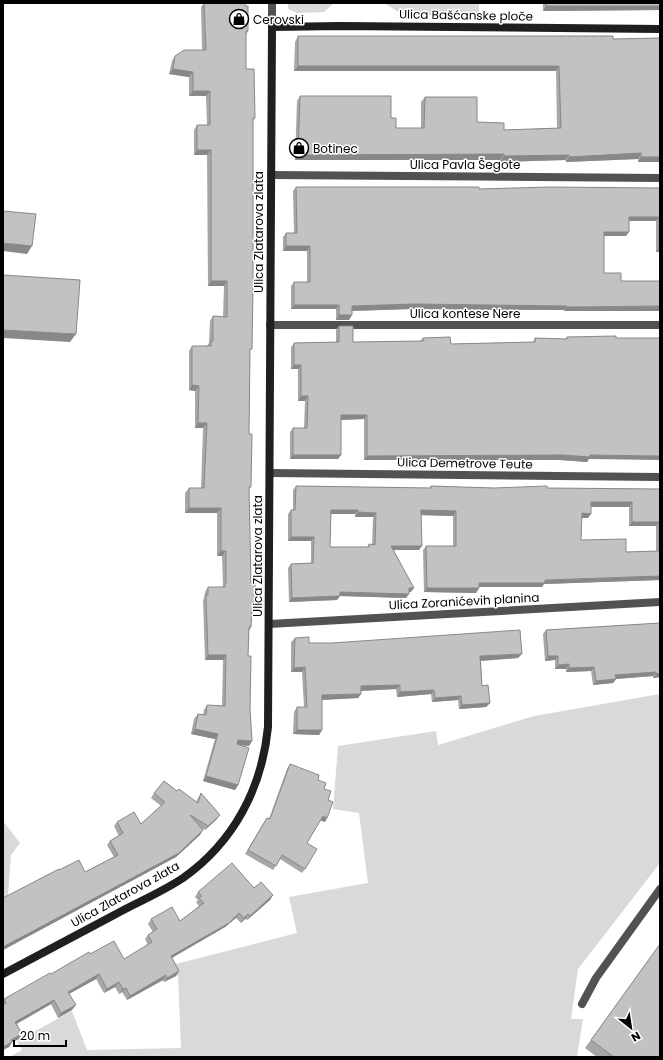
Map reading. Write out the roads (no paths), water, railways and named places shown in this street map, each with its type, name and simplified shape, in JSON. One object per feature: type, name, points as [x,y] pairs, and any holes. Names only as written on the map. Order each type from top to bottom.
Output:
[{"type":"street","name":"Ulica Zlatarova zlata","points":[[3,974],[182,878],[221,843],[248,802],[257,783],[265,752],[268,727],[272,3]]},
{"type":"street","name":"Ulica Bašćanske ploče","points":[[272,27],[341,26],[660,29]]},
{"type":"street","name":"Ulica Pavla Šegote","points":[[271,175],[660,178]]},
{"type":"street","name":"Ulica kontese Nere","points":[[270,325],[660,325]]},
{"type":"street","name":"Ulica Demetrove Teute","points":[[270,474],[660,477]]},
{"type":"street","name":"Ulica Zoranićevih planina","points":[[269,624],[660,602]]},
{"type":"street","points":[[582,1004],[596,978],[660,889]]},
{"type":"place","name":"Cerovski","points":[[239,19]]},
{"type":"place","name":"Botinec","points":[[299,148]]}]
